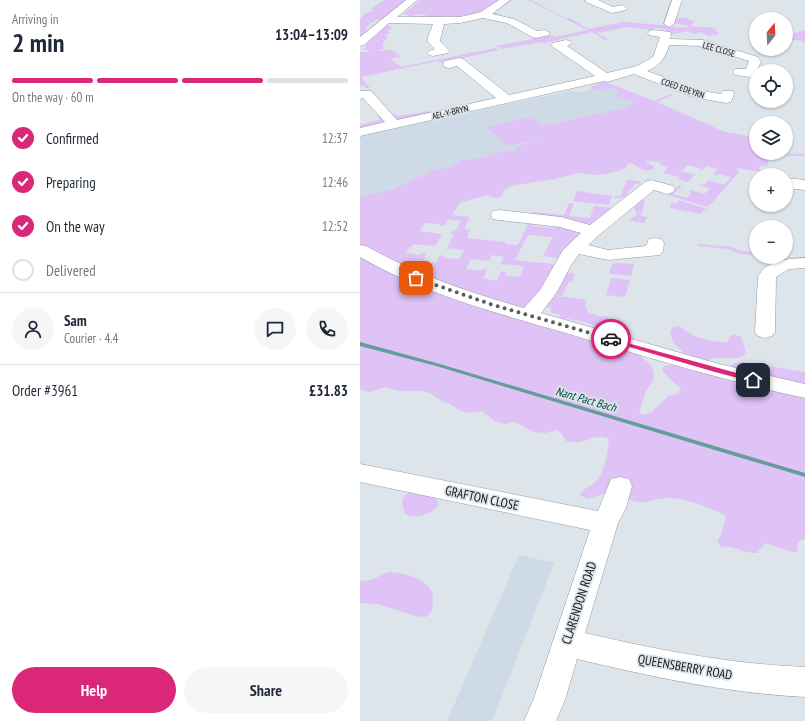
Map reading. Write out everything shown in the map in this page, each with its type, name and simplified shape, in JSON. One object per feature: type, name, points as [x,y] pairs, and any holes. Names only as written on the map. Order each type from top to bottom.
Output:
[{"type":"street","points":[[360,43],[412,0]]},
{"type":"street","points":[[386,20],[440,20],[470,18],[483,15],[505,0]]},
{"type":"street","points":[[590,0],[612,10],[622,8]]},
{"type":"street","points":[[669,24],[677,0]]},
{"type":"street","points":[[483,15],[505,19],[536,35],[545,33]]},
{"type":"street","points":[[433,53],[444,51],[434,42],[434,37],[440,20]]},
{"type":"street","points":[[653,33],[666,34],[664,42]]},
{"type":"street","name":"LEE CLOSE","points":[[664,42],[703,43],[754,54],[755,61],[750,73],[739,72]]},
{"type":"street","name":"AEL-Y-BRYN","points":[[360,132],[636,71],[657,61],[664,42]]},
{"type":"street","points":[[566,43],[556,45],[607,78]]},
{"type":"street","points":[[448,64],[459,62],[506,99]]},
{"type":"street","name":"COED EDEYRN","points":[[636,71],[698,94],[726,99],[728,94]]},
{"type":"street","points":[[360,95],[366,94],[394,124]]},
{"type":"street","points":[[529,315],[548,292],[565,259],[593,231],[651,184],[667,189]]},
{"type":"street","points":[[793,184],[805,185]]},
{"type":"street","points":[[499,215],[518,213],[561,222],[593,231]]},
{"type":"street","points":[[575,248],[608,254],[659,250]]},
{"type":"street","points":[[360,250],[407,275],[470,298],[717,371],[805,391]]},
{"type":"street","points":[[765,332],[767,276],[777,267],[795,263],[805,263]]},
{"type":"street","name":"GRAFTON CLOSE","points":[[360,473],[604,523]]},
{"type":"street","name":"CLARENDON ROAD","points":[[540,721],[567,643],[604,523],[613,508],[620,486]]},
{"type":"street","name":"QUEENSBERRY ROAD","points":[[567,643],[671,666],[721,674],[805,682]]},
{"type":"shaded area","points":[[384,0],[409,0],[390,12],[390,15],[370,24],[360,37],[360,19],[364,14],[374,10],[371,9]]},
{"type":"shaded area","points":[[421,0],[513,0],[495,12],[502,16],[498,17],[429,17],[423,14],[410,16],[403,14]]},
{"type":"shaded area","points":[[528,0],[531,0],[567,19],[570,18],[588,29],[623,22],[684,28],[690,26],[673,23],[675,18],[680,18],[688,19],[694,22],[691,26],[716,28],[715,30],[719,34],[708,36],[702,32],[693,34],[688,31],[673,34],[666,32],[666,29],[654,28],[653,30],[627,27],[597,33],[608,39],[605,40],[592,32],[544,43],[541,42],[502,49],[496,46],[533,38],[552,35],[555,37],[587,30]]},
{"type":"shaded area","points":[[387,25],[392,28],[388,31],[389,33],[385,35],[387,38],[382,45],[384,48],[377,51],[392,50],[401,56],[390,59],[401,67],[495,48],[499,50],[440,63],[438,61],[361,77],[370,88],[366,88],[363,85],[360,86],[360,52],[370,52],[364,49],[366,46],[365,44],[369,42],[370,39],[378,35],[377,32]]},
{"type":"shaded area","points":[[805,30],[805,43],[793,40],[793,34]]},
{"type":"shaded area","points":[[603,81],[654,101],[670,94],[673,95],[657,102],[725,132],[749,136],[749,160],[768,160],[767,166],[749,168],[749,170],[736,168],[739,172],[708,207],[668,195],[679,185],[682,186],[673,194],[686,198],[692,193],[689,192],[691,190],[704,194],[710,189],[699,185],[700,184],[704,185],[709,180],[724,185],[731,177],[713,174],[718,169],[707,166],[702,170],[699,170],[700,168],[688,165],[681,171],[695,175],[688,182],[678,179],[680,177],[663,173],[668,167],[661,165],[660,162],[647,161],[646,163],[654,166],[654,169],[643,170],[629,163],[625,169],[610,173],[597,175],[578,173],[554,179],[511,186],[504,190],[502,196],[496,198],[488,195],[462,202],[452,215],[470,217],[464,229],[470,230],[467,238],[506,242],[505,244],[518,245],[529,222],[533,223],[532,226],[554,228],[567,223],[593,231],[565,259],[543,256],[553,237],[528,235],[515,260],[562,265],[529,315],[567,333],[605,347],[639,355],[649,363],[654,372],[653,381],[646,391],[639,412],[643,415],[652,412],[668,396],[677,394],[681,389],[663,372],[663,367],[667,365],[676,365],[739,384],[805,397],[805,540],[802,539],[798,542],[797,552],[785,550],[765,543],[757,553],[732,547],[722,547],[717,541],[721,535],[726,516],[706,507],[676,498],[639,502],[627,498],[621,492],[607,493],[587,499],[580,495],[596,481],[602,472],[606,461],[609,439],[598,437],[578,442],[566,441],[562,434],[557,430],[545,433],[534,432],[517,423],[512,422],[505,424],[495,421],[482,411],[467,413],[443,402],[430,393],[422,391],[398,391],[386,387],[369,392],[360,389],[360,197],[394,189],[432,171],[451,167],[463,160],[482,158],[501,152],[515,151],[520,146],[544,138],[508,146],[486,127],[531,117],[544,126],[598,113],[602,116],[608,114],[605,112],[620,109],[622,110],[634,103],[631,100],[616,96],[617,93],[620,92],[611,88],[597,90],[591,88],[591,86],[599,84],[597,82]],"holes":[[[448,219],[461,221],[456,230],[453,230],[450,234],[454,235],[447,248],[464,250],[459,259],[444,258],[444,256],[440,255],[436,263],[422,262],[427,253],[422,253],[420,255],[406,253],[413,244],[435,246],[442,234],[420,231],[425,223],[440,224],[439,226],[444,226]],[[492,255],[504,257],[501,264],[524,266],[520,277],[505,275],[506,272],[501,271],[497,281],[483,278],[487,269],[482,269],[481,271],[466,269],[471,259],[489,261]]]},
{"type":"shaded area","points":[[599,83],[652,106],[360,202],[360,136],[570,91],[583,92],[592,89]]},
{"type":"shaded area","points":[[430,111],[435,115],[360,132],[360,125],[380,120],[378,117],[395,114],[398,116]]},
{"type":"shaded area","points":[[793,154],[805,154],[805,156],[793,156]]},
{"type":"shaded area","points":[[627,180],[639,181],[642,183],[635,184],[625,197],[614,198],[615,196],[621,196]]},
{"type":"shaded area","points":[[577,191],[612,196],[609,205],[573,201]]},
{"type":"shaded area","points":[[641,199],[645,201],[641,216],[647,217],[645,223],[629,221],[637,214],[633,206]]},
{"type":"shaded area","points":[[678,200],[707,209],[707,210],[705,209],[701,214],[670,208],[671,203],[677,204]]},
{"type":"shaded area","points":[[569,203],[574,203],[569,216],[590,218],[594,206],[612,208],[595,223],[591,224],[577,223],[566,218],[532,214],[533,212],[564,215]]},
{"type":"shaded area","points":[[698,244],[731,247],[749,252],[749,255],[741,254],[728,249],[697,246]]},
{"type":"shaded area","points":[[612,264],[634,264],[631,276],[609,274]]},
{"type":"shaded area","points":[[561,272],[575,274],[572,282],[569,282],[562,296],[551,294]]},
{"type":"shaded area","points":[[611,278],[630,280],[625,297],[606,295]]},
{"type":"shaded area","points":[[550,295],[587,300],[585,306],[589,313],[596,314],[596,316],[609,317],[608,319],[622,321],[616,332],[580,321],[562,318],[560,315],[550,312],[552,308],[546,307]]},
{"type":"shaded area","points":[[678,326],[692,335],[714,341],[727,342],[732,335],[741,337],[745,354],[734,358],[705,360],[693,358],[683,352],[671,338],[670,332],[673,327]]},
{"type":"shaded area","points":[[743,362],[805,372],[805,384],[731,368],[732,364]]},
{"type":"shaded area","points":[[416,489],[432,494],[438,501],[438,506],[431,512],[423,515],[414,516],[405,514],[403,498],[405,495]]},
{"type":"shaded area","points":[[519,555],[554,563],[492,721],[447,721]]},
{"type":"shaded area","points":[[388,572],[407,575],[425,583],[433,597],[432,611],[426,617],[415,616],[378,604],[360,603],[360,581],[371,580]]},
{"type":"waterway","name":"Nant Pact Bach","points":[[360,344],[438,365],[805,475]]},
{"type":"way so far","points":[[416,278],[490,304],[611,339]]},
{"type":"route","points":[[611,339],[717,371],[753,380]]}]
